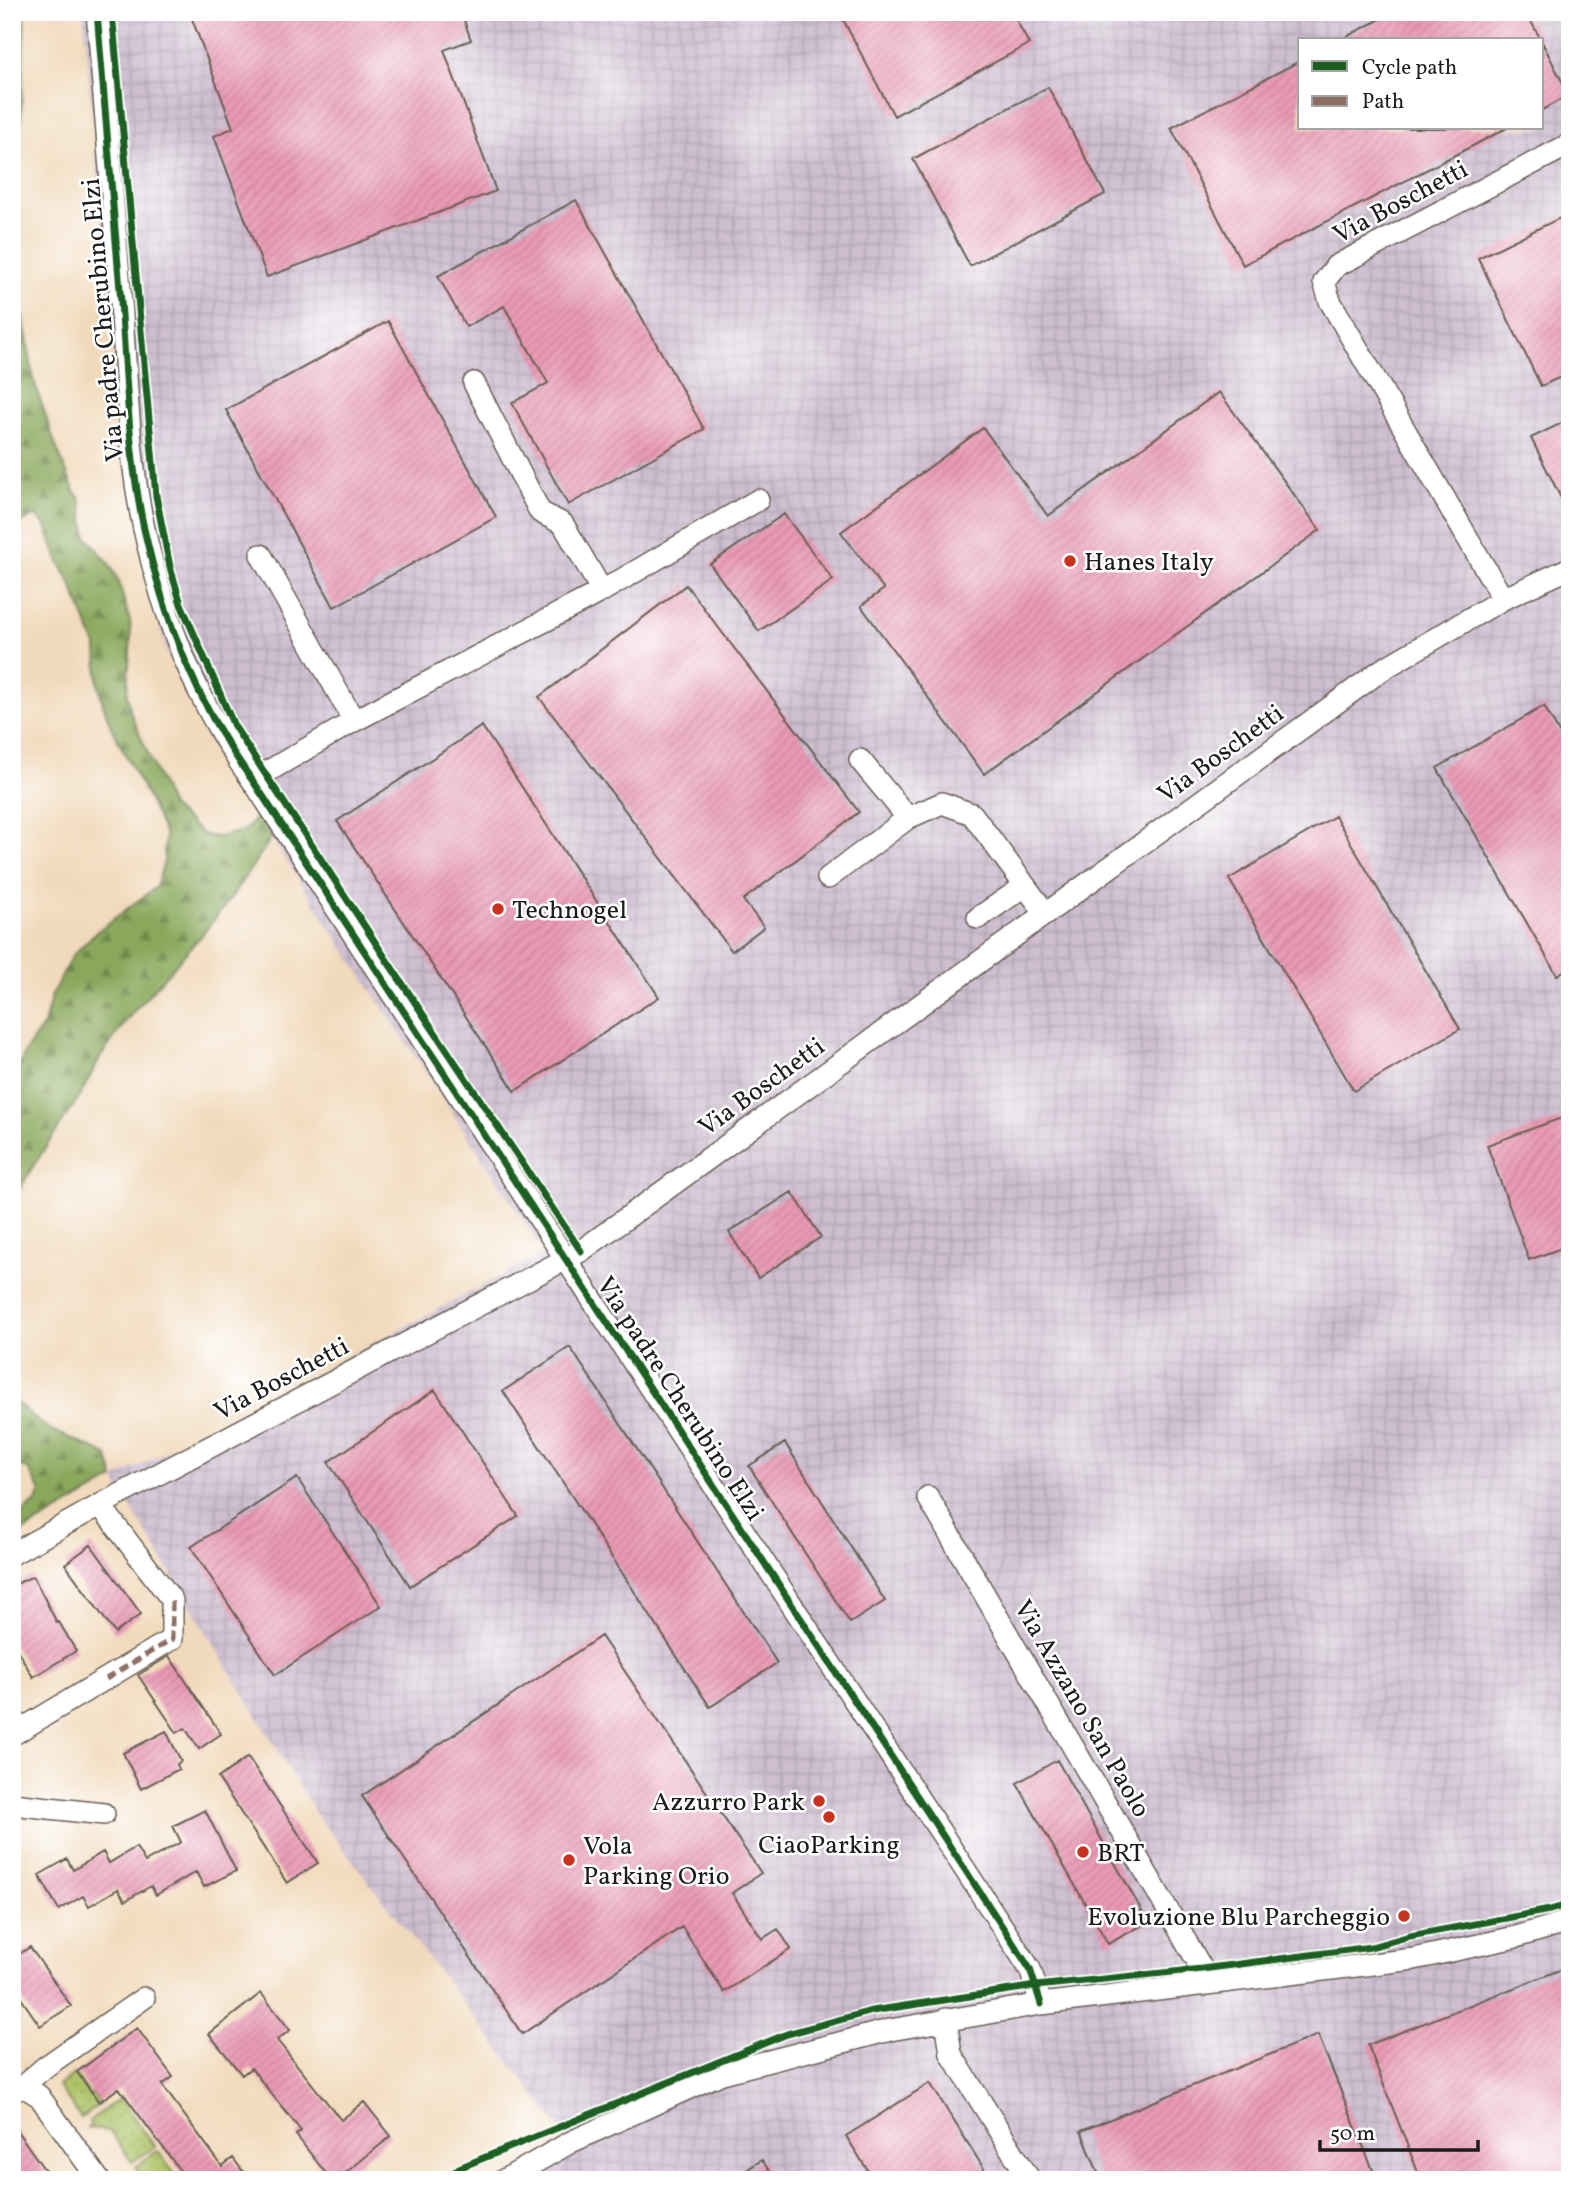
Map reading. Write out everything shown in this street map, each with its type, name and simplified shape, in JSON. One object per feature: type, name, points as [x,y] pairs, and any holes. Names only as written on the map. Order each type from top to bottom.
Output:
[{"type":"street","name":"Via padre Cherubino Elzi","points":[[97,12],[132,450],[144,527],[159,586],[183,655],[201,696],[234,757],[255,784],[1030,1969],[1041,2004]]},
{"type":"street","name":"Via Boschetti","points":[[1503,599],[1330,301],[1324,282],[1336,266],[1570,144]]},
{"type":"street","points":[[474,383],[540,512],[564,524],[602,591]]},
{"type":"street","points":[[255,784],[265,773],[354,721],[602,591],[758,500]]},
{"type":"street","points":[[261,555],[354,721]]},
{"type":"street","name":"Via Boschetti","points":[[12,1554],[581,1251],[1383,669],[1503,599],[1570,568]]},
{"type":"street","points":[[860,760],[908,818]]},
{"type":"street","points":[[828,878],[908,818],[942,803],[972,814],[1046,914]]},
{"type":"street","points":[[978,918],[1025,886]]},
{"type":"street","name":"Via Azzano San Paolo","points":[[928,1497],[1202,1969],[1204,1985]]},
{"type":"street","points":[[12,1735],[172,1639],[172,1600],[100,1505]]},
{"type":"street","points":[[12,1804],[104,1814]]},
{"type":"street","points":[[504,2180],[571,2142],[722,2073],[890,2030],[1041,2004],[1413,1959],[1516,1937],[1570,1922]]},
{"type":"street","points":[[18,2089],[144,1998]]},
{"type":"street","points":[[946,2019],[951,2054],[1030,2180]]},
{"type":"street","points":[[18,2089],[39,2096],[99,2180]]},
{"type":"shaded area","points":[[83,12],[1570,12],[1570,2180],[541,2180],[578,2150],[316,1814],[114,1479],[545,1253],[209,744],[165,648],[123,450]]},
{"type":"green space","points":[[12,12],[25,12],[18,195],[21,301],[34,381],[56,447],[80,499],[87,537],[109,563],[118,580],[130,621],[127,694],[131,714],[171,807],[204,835],[220,837],[245,830],[258,816],[272,837],[205,931],[128,1018],[100,1058],[79,1097],[12,1203],[12,1084],[26,1050],[44,1025],[52,994],[72,956],[95,933],[156,887],[164,862],[165,835],[111,727],[98,683],[97,648],[46,526],[35,515],[12,529]]},
{"type":"green space","points":[[12,1399],[47,1428],[108,1455],[114,1479],[12,1538],[12,1521],[36,1502],[41,1491],[28,1469],[12,1464]]},
{"type":"green space","points":[[74,2074],[100,2104],[81,2118],[58,2086]]},
{"type":"green space","points":[[120,2098],[155,2147],[132,2162],[110,2131],[87,2128],[91,2125],[89,2121]]},
{"type":"green space","points":[[158,2151],[179,2180],[145,2180],[135,2167]]},
{"type":"building","points":[[203,12],[461,12],[471,40],[444,50],[496,191],[267,277],[214,136],[233,128],[191,16]]},
{"type":"building","points":[[839,12],[1012,12],[1029,44],[894,116]]},
{"type":"building","points":[[1394,12],[1526,12],[1540,38],[1344,38]]},
{"type":"building","points":[[1544,46],[1569,95],[1544,109]]},
{"type":"building","points":[[1298,62],[1298,130],[1503,130],[1243,265],[1171,128]]},
{"type":"building","points":[[1048,87],[1105,194],[970,266],[913,159]]},
{"type":"building","points":[[576,200],[704,429],[568,505],[512,403],[548,383],[504,306],[466,327],[438,276]]},
{"type":"building","points":[[1570,213],[1570,373],[1541,386],[1478,258]]},
{"type":"building","points":[[388,321],[496,517],[334,607],[226,410]]},
{"type":"building","name":"Hanes Italy","points":[[1219,392],[1320,530],[984,774],[861,606],[884,589],[841,532],[983,428],[1048,516]]},
{"type":"building","points":[[1570,419],[1570,516],[1531,438]]},
{"type":"building","points":[[784,514],[833,580],[759,631],[710,564]]},
{"type":"building","points":[[686,585],[859,812],[743,900],[764,927],[732,951],[539,697]]},
{"type":"building","points":[[1544,706],[1570,751],[1570,967],[1557,975],[1437,768]]},
{"type":"building","name":"Technogel","points":[[482,726],[659,997],[515,1091],[337,821]]},
{"type":"building","points":[[1335,816],[1460,1029],[1354,1091],[1229,879]]},
{"type":"building","points":[[1570,1115],[1570,1245],[1529,1260],[1487,1145]]},
{"type":"building","points":[[792,1192],[821,1237],[758,1278],[729,1232]]},
{"type":"building","points":[[570,1347],[777,1663],[710,1707],[503,1391]]},
{"type":"building","points":[[435,1390],[518,1516],[410,1586],[328,1462]]},
{"type":"building","points":[[785,1443],[885,1601],[850,1623],[749,1466]]},
{"type":"building","points":[[297,1478],[381,1606],[275,1675],[191,1547]]},
{"type":"building","points":[[91,1545],[141,1614],[115,1633],[65,1564]]},
{"type":"building","points":[[33,1576],[57,1623],[59,1622],[76,1651],[33,1677],[12,1641],[12,1586]]},
{"type":"building","points":[[601,1636],[761,1873],[732,1893],[762,1939],[778,1929],[791,1949],[724,1992],[682,1927],[522,2034],[362,1796]]},
{"type":"building","points":[[169,1656],[221,1734],[199,1749],[185,1728],[177,1733],[138,1675]]},
{"type":"building","points":[[166,1731],[181,1761],[177,1764],[179,1769],[141,1789],[123,1753]]},
{"type":"building","points":[[248,1757],[318,1863],[287,1883],[218,1778]]},
{"type":"building","name":"BRT","points":[[1057,1760],[1148,1922],[1108,1944],[1017,1783]]},
{"type":"building","points":[[205,1810],[236,1871],[204,1887],[196,1872],[156,1895],[151,1886],[125,1901],[118,1889],[89,1906],[83,1896],[59,1910],[39,1875],[67,1859],[73,1870],[103,1852],[109,1863],[136,1847],[145,1862],[181,1842],[173,1826]]},
{"type":"building","points":[[30,1947],[71,2006],[40,2026],[12,1985],[12,1959]]},
{"type":"building","points":[[1570,1966],[1570,2180],[1421,2180],[1368,2045]]},
{"type":"building","points":[[261,1993],[290,2030],[277,2040],[341,2120],[364,2102],[391,2136],[337,2180],[331,2180],[296,2135],[301,2131],[251,2068],[242,2075],[209,2034]]},
{"type":"building","points":[[137,2028],[173,2077],[162,2085],[222,2166],[233,2158],[249,2180],[187,2180],[119,2088],[99,2102],[77,2072]]},
{"type":"building","points":[[1318,2035],[1377,2180],[1101,2180],[1081,2131]]},
{"type":"building","points":[[930,2083],[991,2180],[874,2180],[846,2136]]},
{"type":"building","points":[[12,2124],[52,2180],[12,2180]]},
{"type":"building","points":[[762,2160],[775,2180],[731,2180]]},
{"type":"marked path","points":[[106,1679],[172,1639],[172,1600]]},
{"type":"cycle path","points":[[97,12],[134,473],[144,529],[162,597],[173,630],[201,694],[235,755],[1030,1969],[1041,2004]]},
{"type":"cycle path","points":[[112,12],[156,496],[170,567],[181,604],[234,726],[581,1251]]},
{"type":"cycle path","points":[[445,2180],[459,2168],[787,2034],[872,2011],[1036,1986],[1202,1969],[1371,1947],[1410,1936],[1570,1904]]},
{"type":"place","name":"Hanes Italy","points":[[1070,561]]},
{"type":"place","name":"Technogel","points":[[498,909]]},
{"type":"place","name":"Azzurro Park","points":[[819,1801]]},
{"type":"place","name":"CiaoParking","points":[[829,1817]]},
{"type":"place","name":"BRT","points":[[1083,1852]]},
{"type":"place","name":"Vola Parking Orio","points":[[569,1860]]},
{"type":"place","name":"Evoluzione Blu Parcheggio","points":[[1404,1916]]}]
